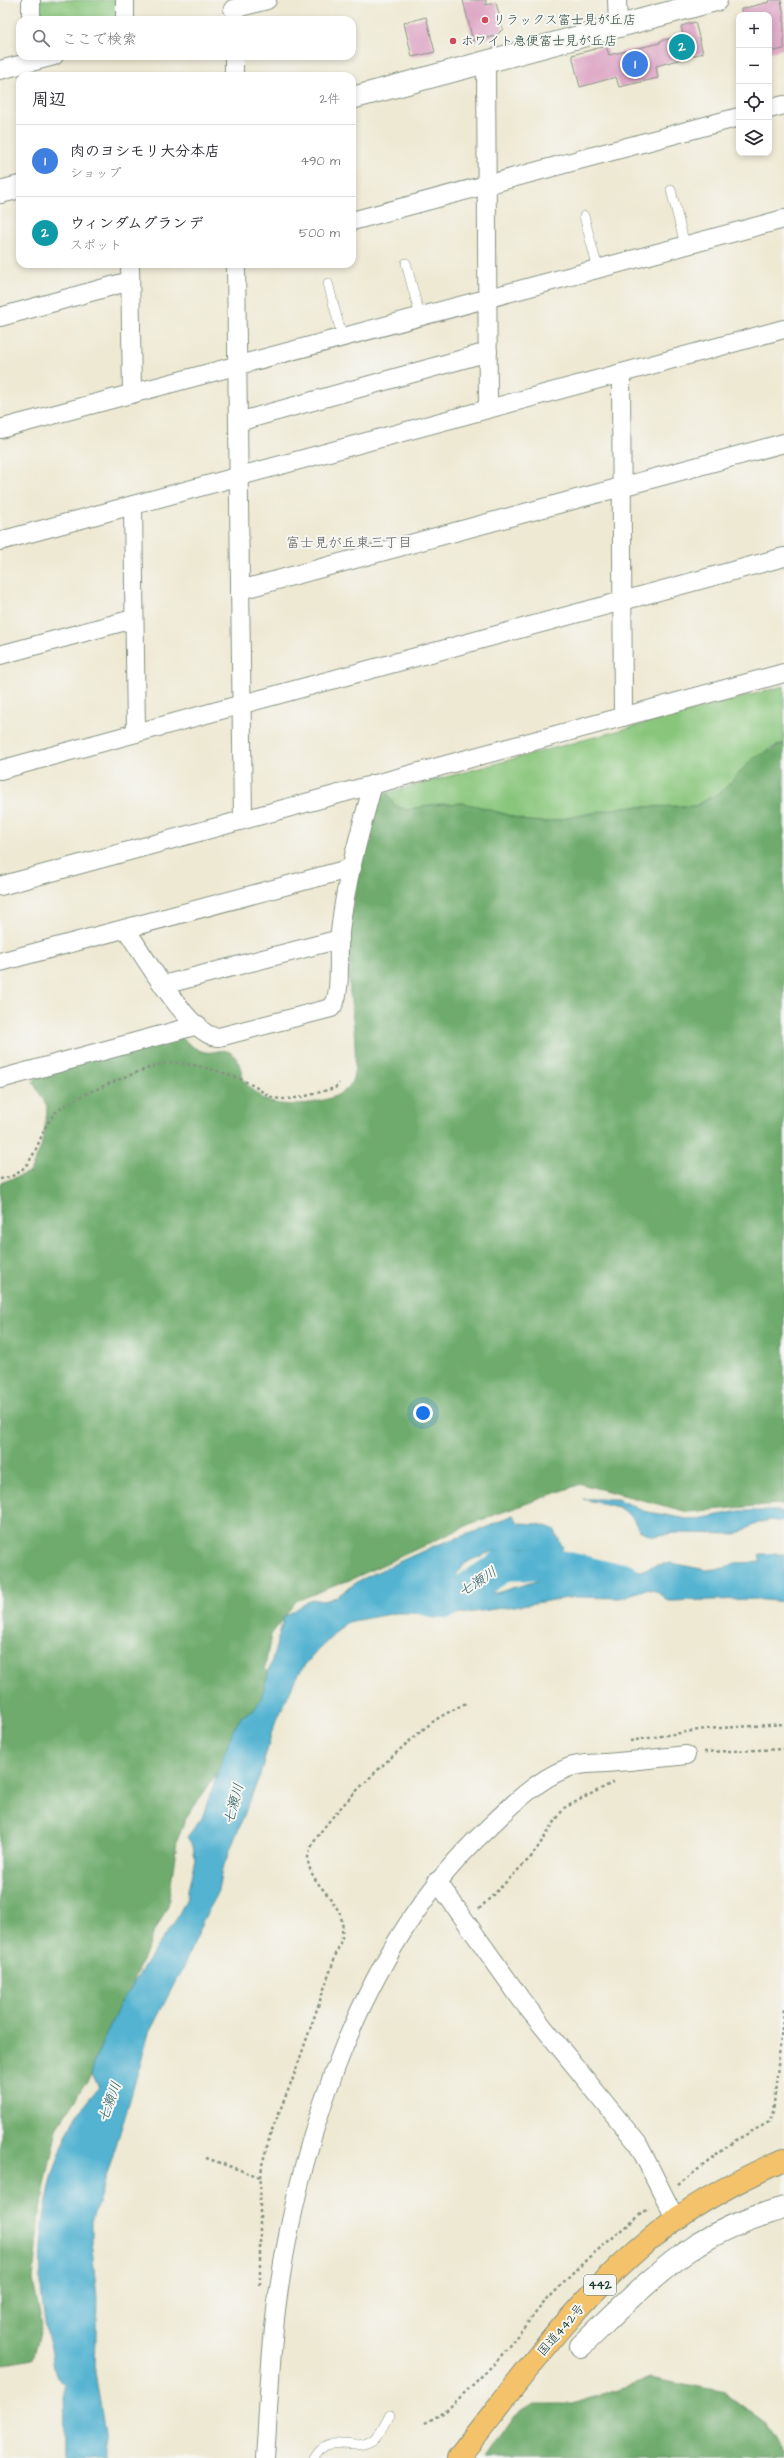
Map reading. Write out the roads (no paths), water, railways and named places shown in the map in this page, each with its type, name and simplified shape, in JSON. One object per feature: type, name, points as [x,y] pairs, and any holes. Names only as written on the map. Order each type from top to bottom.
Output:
[{"type":"highway","name":"国道442号","points":[[458,2458],[553,2337],[627,2259],[676,2220],[716,2194],[784,2160]]},
{"type":"street","points":[[30,0],[31,16]]},
{"type":"street","points":[[125,0],[125,16]]},
{"type":"street","points":[[233,10],[267,0]]},
{"type":"street","points":[[618,0],[618,26]]},
{"type":"street","points":[[356,97],[716,0]]},
{"type":"street","points":[[0,70],[30,60]]},
{"type":"street","points":[[234,60],[234,72]]},
{"type":"street","points":[[486,62],[488,409]]},
{"type":"street","points":[[772,108],[784,105]]},
{"type":"street","points":[[356,220],[736,118]]},
{"type":"street","points":[[0,192],[16,188]]},
{"type":"street","points":[[0,429],[784,219]]},
{"type":"street","points":[[236,268],[243,820]]},
{"type":"street","points":[[0,317],[130,273],[132,394]]},
{"type":"street","points":[[0,542],[784,329]]},
{"type":"street","points":[[238,422],[488,352]]},
{"type":"street","points":[[621,373],[623,716]]},
{"type":"street","points":[[240,590],[784,443]]},
{"type":"street","points":[[133,505],[133,619],[136,733]]},
{"type":"street","points":[[0,770],[784,557]]},
{"type":"street","points":[[0,655],[133,619]]},
{"type":"street","points":[[0,886],[784,673]]},
{"type":"street","points":[[126,928],[179,1009],[210,1035],[219,1037],[331,1008],[338,999],[340,939],[352,868],[373,784]]},
{"type":"street","points":[[0,962],[352,868]]},
{"type":"street","points":[[163,985],[340,939]]},
{"type":"street","points":[[0,1079],[198,1025]]},
{"type":"street","points":[[265,2458],[277,2297],[293,2213],[304,2168],[332,2080],[379,1969],[404,1928],[436,1881],[469,1846],[509,1808],[564,1769],[587,1764],[686,1755]]},
{"type":"street","points":[[436,1881],[528,2008],[638,2144],[650,2165],[663,2197],[676,2220]]},
{"type":"street","points":[[581,2346],[639,2292],[692,2248],[727,2229],[784,2208]]},
{"type":"lane","points":[[671,190],[685,245]]},
{"type":"lane","points":[[584,216],[598,269]]},
{"type":"lane","points":[[406,263],[420,316]]},
{"type":"lane","points":[[328,283],[342,337]]},
{"type":"lane","points":[[313,2458],[321,2446],[371,2442],[378,2436],[390,2415]]},
{"type":"water","points":[[583,1499],[617,1499],[643,1511],[693,1520],[739,1511],[777,1511],[784,1514],[784,1522],[769,1520],[756,1524],[736,1534],[675,1533],[653,1536],[639,1530],[632,1517],[618,1507]]},
{"type":"water","points":[[513,1515],[519,1523],[539,1524],[554,1529],[563,1548],[556,1554],[534,1548],[510,1548],[476,1558],[466,1563],[455,1577],[468,1592],[496,1593],[560,1574],[596,1569],[640,1571],[656,1565],[672,1563],[706,1570],[724,1568],[735,1563],[761,1562],[759,1555],[761,1554],[784,1554],[784,1602],[755,1599],[668,1601],[656,1591],[646,1589],[620,1598],[575,1597],[434,1618],[420,1613],[396,1613],[347,1622],[304,1666],[294,1682],[272,1731],[260,1775],[222,1870],[217,1895],[203,1920],[185,1963],[149,2033],[92,2222],[92,2247],[97,2299],[95,2372],[105,2434],[106,2458],[65,2458],[64,2384],[55,2373],[41,2292],[42,2232],[54,2173],[63,2145],[77,2115],[99,2087],[91,2075],[97,2054],[120,2004],[156,1948],[173,1925],[186,1900],[195,1858],[193,1846],[187,1837],[202,1818],[232,1732],[242,1716],[253,1711],[261,1699],[284,1617],[312,1599],[324,1601],[336,1597],[360,1580],[390,1566],[434,1546],[488,1527]]},
{"type":"waterway","name":"七瀬川","points":[[425,1599],[447,1602],[506,1564],[550,1564],[612,1579],[624,1579]]},
{"type":"place","name":"リラックス富士見が丘店","points":[[485,20]]},
{"type":"place","name":"ホワイト急便富士見が丘店","points":[[453,41]]},
{"type":"place","name":"ウィンダムグランデ","points":[[682,47]]},
{"type":"place","name":"肉のヨシモリ大分本店","points":[[635,64]]},
{"type":"district","name":"富士見が丘東三丁目","points":[[349,543]]}]
